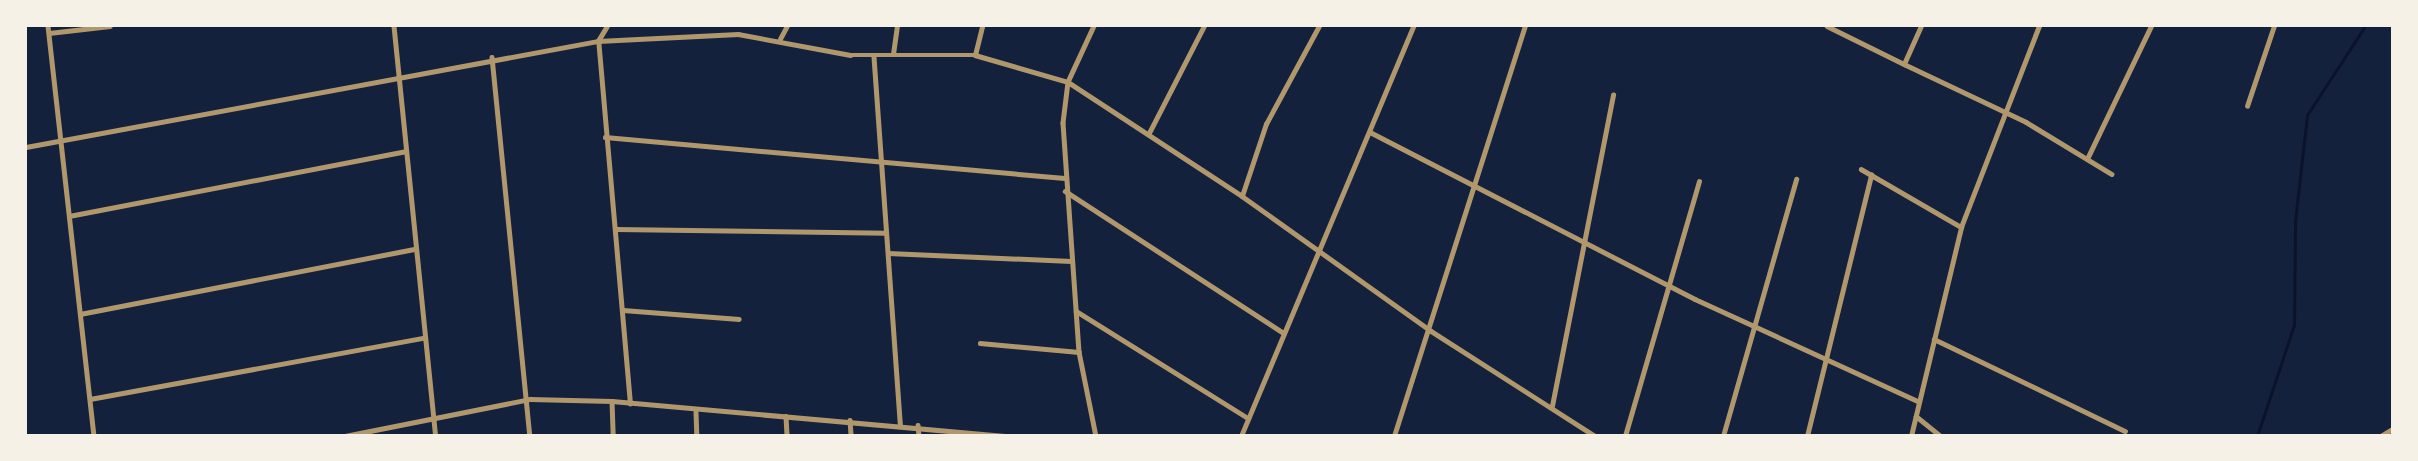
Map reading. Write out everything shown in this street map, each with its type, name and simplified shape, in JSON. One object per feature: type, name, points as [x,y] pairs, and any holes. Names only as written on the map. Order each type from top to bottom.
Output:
[{"type":"street","points":[[48,26],[94,435]]},
{"type":"street","points":[[49,33],[110,26]]},
{"type":"street","points":[[394,26],[422,338],[436,435]]},
{"type":"street","points":[[607,26],[598,41],[604,137],[616,229],[630,404]]},
{"type":"street","points":[[780,39],[787,26]]},
{"type":"street","points":[[893,54],[897,26]]},
{"type":"street","points":[[975,55],[982,26]]},
{"type":"street","points":[[1094,26],[1068,82],[1064,178],[1079,352],[1096,435]]},
{"type":"street","points":[[1149,133],[1204,26]]},
{"type":"street","points":[[1242,196],[1266,124],[1319,26]]},
{"type":"street","points":[[1241,435],[1413,26]]},
{"type":"street","points":[[1394,435],[1431,331],[1473,184],[1525,26]]},
{"type":"street","points":[[1827,26],[2002,112],[2112,174]]},
{"type":"street","points":[[1904,64],[1921,26]]},
{"type":"street","points":[[1911,435],[1961,227],[2002,112],[2039,26]]},
{"type":"street","points":[[2088,159],[2151,26]]},
{"type":"street","points":[[2247,106],[2274,26]]},
{"type":"street","points":[[26,147],[398,74],[598,41],[738,34],[780,39],[806,50],[874,57],[893,54],[975,55],[1068,82],[1242,196],[1431,331],[1595,435]]},
{"type":"street","points":[[492,57],[530,399],[530,435]]},
{"type":"street","points":[[874,57],[900,424]]},
{"type":"street","points":[[1552,406],[1614,95]]},
{"type":"street","points":[[1370,132],[1671,286],[1918,401]]},
{"type":"street","points":[[604,137],[1064,178]]},
{"type":"street","points":[[69,216],[405,151]]},
{"type":"street","points":[[1861,169],[1961,227]]},
{"type":"street","points":[[1807,435],[1829,361],[1871,175]]},
{"type":"street","points":[[1723,435],[1796,179]]},
{"type":"street","points":[[1625,435],[1671,286],[1699,182]]},
{"type":"street","points":[[1065,191],[1284,333]]},
{"type":"street","points":[[616,229],[886,233]]},
{"type":"street","points":[[80,314],[414,249]]},
{"type":"street","points":[[888,253],[1071,261]]},
{"type":"street","points":[[623,310],[739,319]]},
{"type":"street","points":[[1076,311],[1248,418]]},
{"type":"street","points":[[90,399],[422,338]]},
{"type":"street","points":[[1935,339],[2125,431]]},
{"type":"street","points":[[980,343],[1079,352]]},
{"type":"street","points":[[345,435],[435,421],[530,399],[612,401],[696,412],[918,425],[1003,435]]},
{"type":"street","points":[[612,401],[613,435]]},
{"type":"street","points":[[696,412],[697,435]]},
{"type":"street","points":[[786,416],[787,435]]},
{"type":"street","points":[[1916,416],[1941,435]]},
{"type":"street","points":[[850,420],[851,435]]},
{"type":"street","points":[[918,425],[919,435]]},
{"type":"street","points":[[2381,435],[2392,429]]},
{"type":"waterway","points":[[2257,436],[2294,325],[2295,221],[2307,115],[2365,26]]}]
